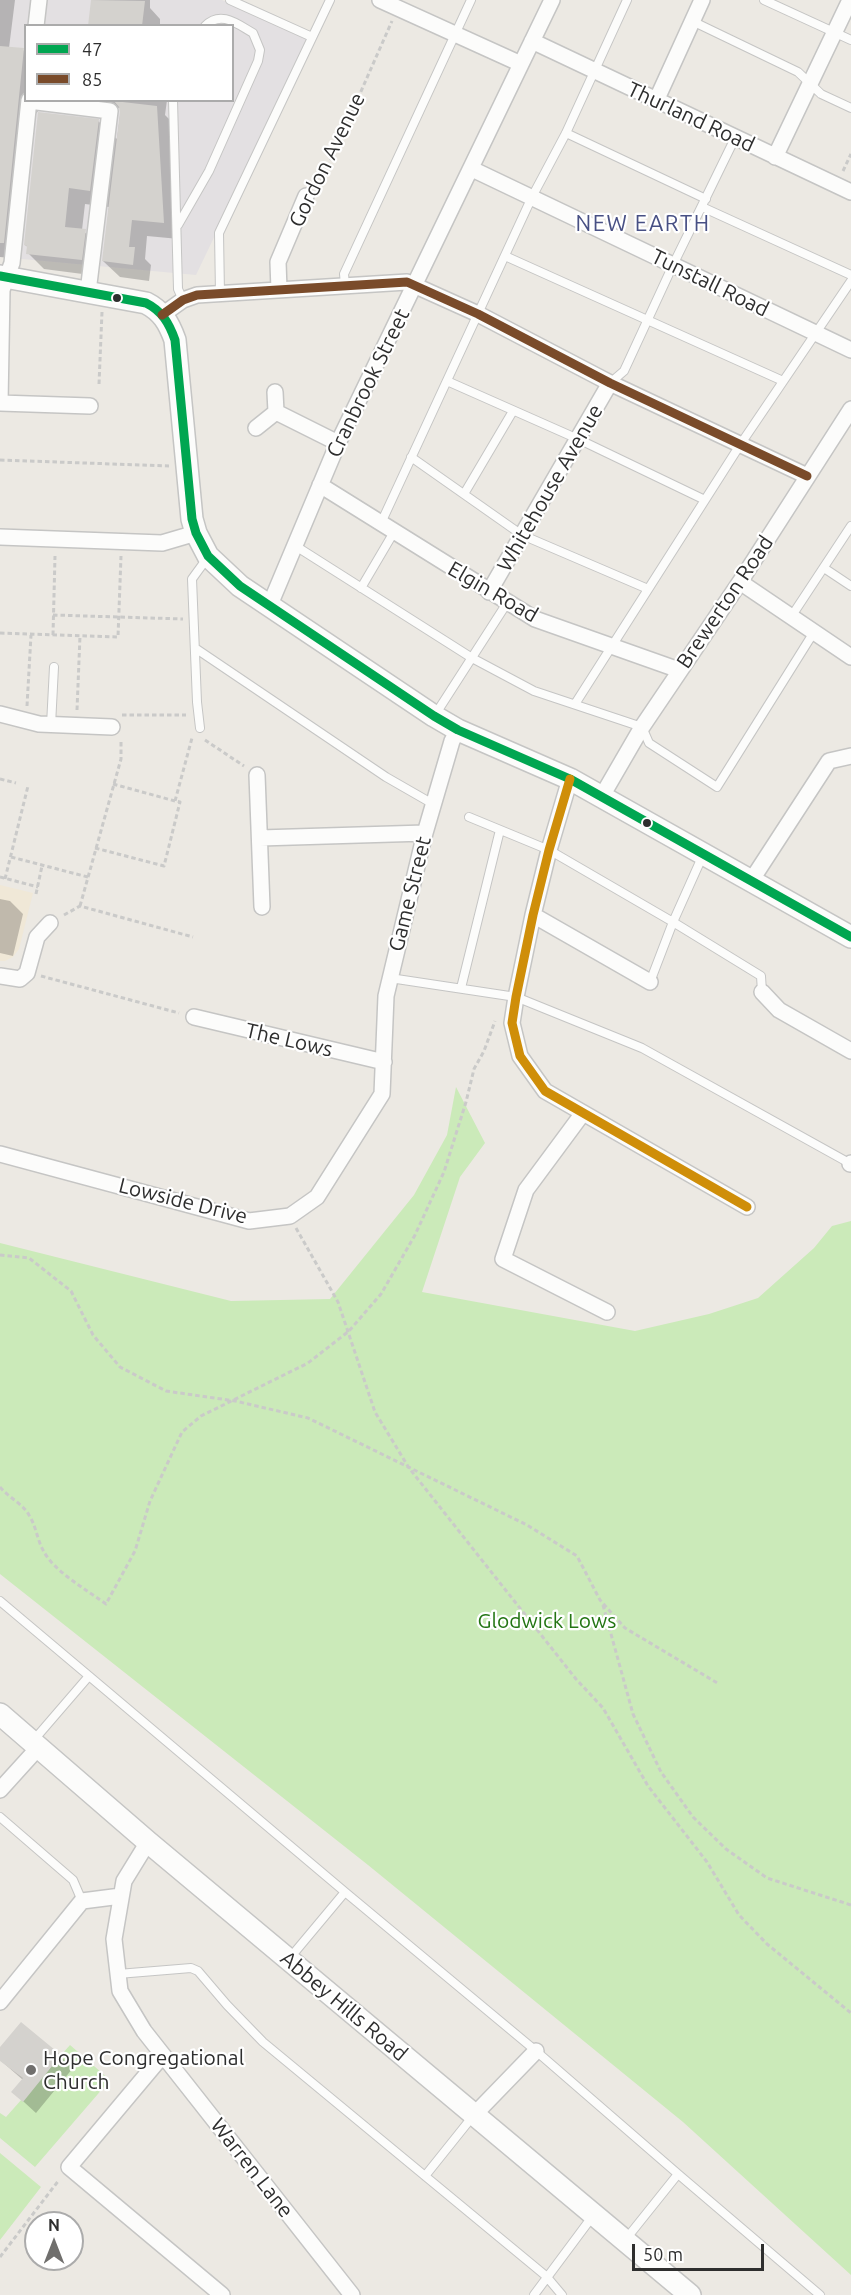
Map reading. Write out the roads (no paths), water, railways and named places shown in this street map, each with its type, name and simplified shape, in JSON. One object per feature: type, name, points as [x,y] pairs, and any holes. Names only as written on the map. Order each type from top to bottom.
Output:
[{"type":"street","points":[[36,24],[39,0]]},
{"type":"street","points":[[380,0],[400,4],[454,35],[521,64]]},
{"type":"street","name":"Cranbrook Street","points":[[269,607],[338,443],[552,0]]},
{"type":"street","points":[[657,101],[702,0]]},
{"type":"street","points":[[775,157],[850,0]]},
{"type":"street","name":"Thurland Road","points":[[532,41],[851,192]]},
{"type":"street","points":[[29,102],[12,263],[3,277],[0,403],[90,406]]},
{"type":"street","points":[[37,102],[110,111],[88,292]]},
{"type":"street","name":"Tunstall Road","points":[[472,169],[851,350]]},
{"type":"street","name":"Gordon Avenue","points":[[279,290],[278,262],[306,196]]},
{"type":"street","points":[[3,277],[146,303],[156,308],[170,324],[175,340],[191,510],[196,534],[208,556],[240,586],[458,730],[570,779],[851,937]]},
{"type":"street","points":[[162,315],[183,300],[197,296],[407,282],[478,314],[610,383],[807,476]]},
{"type":"street","name":"Whitehouse Avenue","points":[[489,592],[610,383]]},
{"type":"street","points":[[275,392],[276,412]]},
{"type":"street","name":"Brewerton Road","points":[[602,796],[642,727],[740,582],[851,409]]},
{"type":"street","points":[[276,412],[338,443]]},
{"type":"street","points":[[256,428],[276,412]]},
{"type":"street","name":"Elgin Road","points":[[320,485],[489,592],[536,619],[679,670]]},
{"type":"street","points":[[0,537],[162,543],[196,534]]},
{"type":"street","points":[[740,582],[851,657]]},
{"type":"street","points":[[0,714],[51,725],[118,730]]},
{"type":"street","name":"Game Street","points":[[384,1062],[386,996],[390,978],[424,833],[452,741],[458,730]]},
{"type":"street","points":[[751,881],[829,761],[851,756]]},
{"type":"street","points":[[257,775],[262,907]]},
{"type":"street","points":[[570,779],[511,995],[512,1023],[520,1056],[545,1091],[747,1207]]},
{"type":"street","points":[[260,838],[424,833]]},
{"type":"street","points":[[533,915],[650,982]]},
{"type":"street","points":[[0,976],[20,979],[27,973],[37,938],[51,922]]},
{"type":"street","points":[[762,992],[779,1010],[851,1051]]},
{"type":"street","name":"The Lows","points":[[194,1017],[384,1062]]},
{"type":"street","name":"Lowside Drive","points":[[0,1154],[249,1221],[290,1216],[317,1197],[374,1110],[382,1094],[384,1062]]},
{"type":"street","points":[[583,1113],[526,1190],[503,1259],[607,1312]]},
{"type":"street","name":"Abbey Hills Road","points":[[0,1714],[148,1842],[690,2295]]},
{"type":"street","points":[[0,1790],[35,1745]]},
{"type":"street","name":"Warren Lane","points":[[148,1842],[124,1881],[121,1896],[114,1939],[120,1991],[144,2031],[352,2295]]},
{"type":"street","points":[[0,2002],[82,1901],[121,1896]]},
{"type":"street","points":[[474,2115],[536,2051]]},
{"type":"street","points":[[163,2055],[69,2167],[222,2295]]},
{"type":"lane","points":[[230,0],[312,37]]},
{"type":"lane","points":[[220,294],[219,233],[330,0]]},
{"type":"lane","points":[[345,285],[344,274],[471,0]]},
{"type":"lane","points":[[381,523],[532,197],[566,133],[627,0]]},
{"type":"lane","points":[[765,0],[851,40]]},
{"type":"lane","points":[[178,225],[209,171],[258,61],[260,51],[254,33],[224,17],[212,20],[207,24]]},
{"type":"lane","points":[[692,21],[798,72],[821,94],[851,108]]},
{"type":"lane","points":[[173,102],[178,289],[183,300]]},
{"type":"lane","points":[[566,133],[706,199]]},
{"type":"lane","points":[[610,383],[624,371],[735,138]]},
{"type":"lane","points":[[702,207],[851,275]]},
{"type":"lane","points":[[505,256],[783,381]]},
{"type":"lane","points":[[575,704],[740,445],[851,281]]},
{"type":"lane","points":[[447,381],[578,439],[705,500]]},
{"type":"lane","points":[[464,494],[513,411]]},
{"type":"lane","points":[[411,457],[522,535],[648,589]]},
{"type":"lane","points":[[792,617],[851,526]]},
{"type":"lane","points":[[361,588],[394,532]]},
{"type":"lane","points":[[294,545],[472,658],[534,691],[642,727],[649,743],[717,787],[814,632]]},
{"type":"lane","points":[[200,728],[192,579],[208,556]]},
{"type":"lane","points":[[824,568],[851,586]]},
{"type":"lane","points":[[434,716],[507,603]]},
{"type":"lane","points":[[195,648],[386,777],[433,804]]},
{"type":"lane","points":[[51,725],[54,667]]},
{"type":"lane","points":[[469,817],[549,850],[673,922],[761,976],[762,992]]},
{"type":"lane","points":[[461,987],[500,830]]},
{"type":"lane","points":[[650,982],[673,922],[704,854]]},
{"type":"lane","points":[[390,978],[511,995],[642,1048],[851,1164]]},
{"type":"lane","points":[[0,1601],[536,2051],[820,2295]]},
{"type":"lane","points":[[35,1745],[89,1676]]},
{"type":"lane","points":[[0,1817],[74,1880],[82,1901]]},
{"type":"lane","points":[[289,1959],[345,1892]]},
{"type":"lane","points":[[118,1974],[191,1968],[198,1971],[263,2042],[546,2276],[562,2295]]},
{"type":"lane","points":[[424,2176],[474,2115]]},
{"type":"lane","points":[[625,2240],[678,2174]]},
{"type":"lane","points":[[534,2295],[594,2214]]},
{"type":"place","name":"Hope Congregational Church","points":[[31,2070]]},
{"type":"district","name":"NEW EARTH","points":[[643,224]]},
{"type":"park label","name":"Glodwick Lows","points":[[547,1621]]}]
